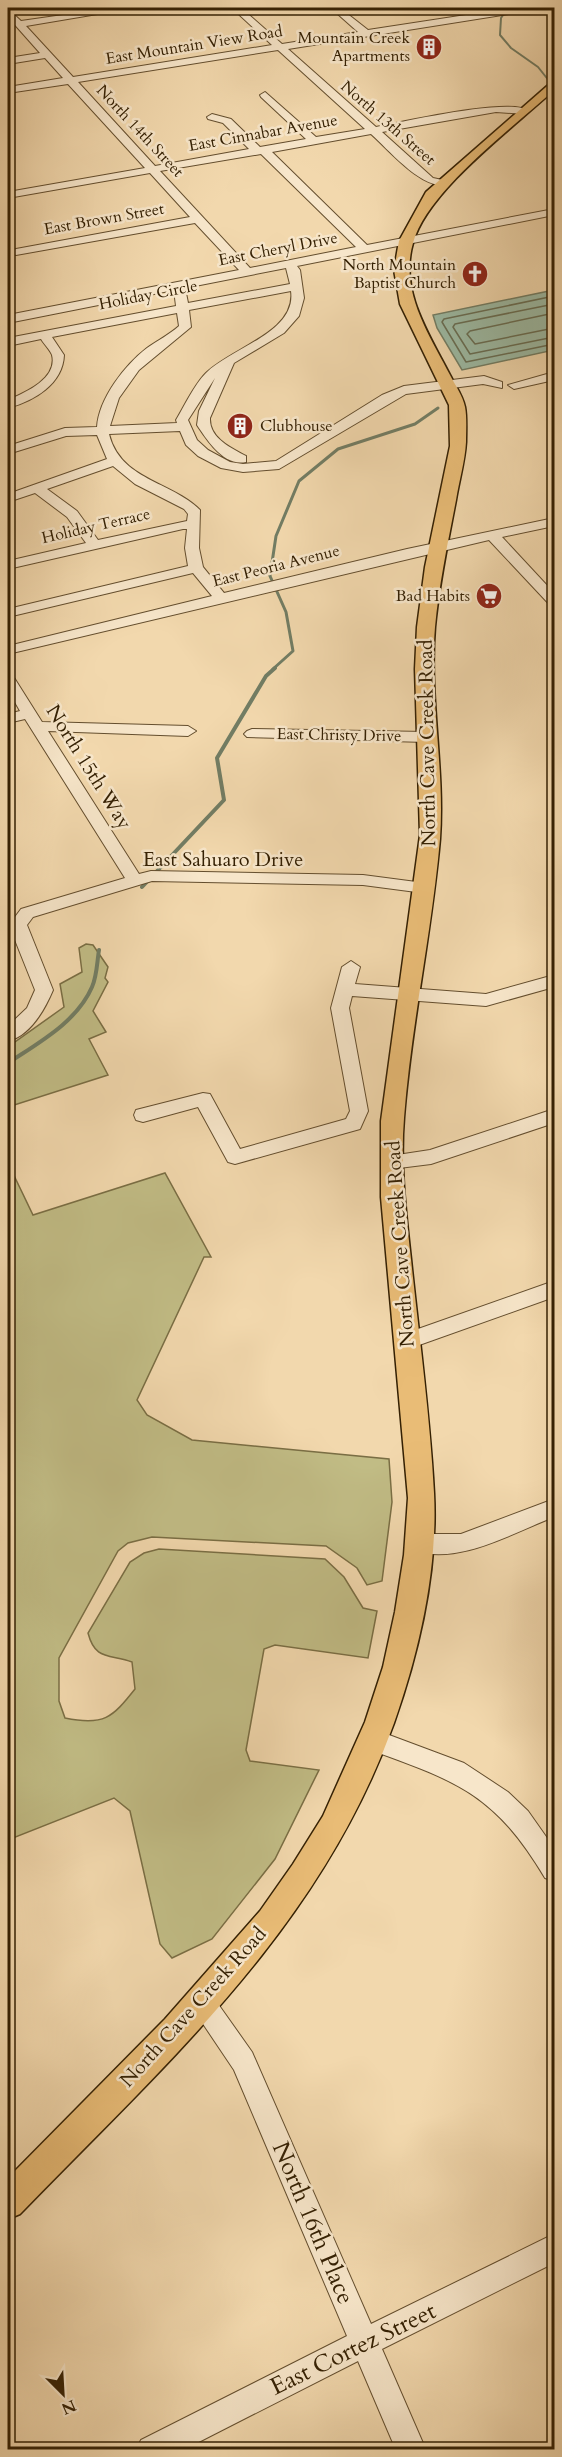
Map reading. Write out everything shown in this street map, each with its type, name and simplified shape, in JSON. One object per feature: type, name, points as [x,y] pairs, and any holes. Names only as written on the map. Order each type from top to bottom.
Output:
[{"type":"main road","name":"North Cave Creek Road","points":[[8,2202],[202,2004],[270,1922],[301,1880],[332,1827],[373,1740],[387,1706],[399,1660],[416,1584],[420,1543],[420,1461],[391,1162],[395,1084],[410,996],[431,812],[426,737],[424,644],[439,545],[458,446],[456,405],[449,385],[407,304],[401,270],[406,241],[425,203],[443,183],[551,87]]},
{"type":"street","points":[[14,23],[128,8]]},
{"type":"street","points":[[238,10],[267,8]]},
{"type":"street","points":[[335,8],[366,33]]},
{"type":"street","points":[[472,8],[482,15]]},
{"type":"street","name":"East Mountain View Road","points":[[8,90],[527,8]]},
{"type":"street","name":"North 13th Street","points":[[238,10],[429,180],[443,183]]},
{"type":"street","name":"North 14th Street","points":[[8,12],[14,23],[247,272]]},
{"type":"street","points":[[8,61],[45,55]]},
{"type":"street","points":[[265,95],[314,141]]},
{"type":"street","name":"East Cinnabar Avenue","points":[[8,195],[501,108],[524,111]]},
{"type":"street","points":[[212,117],[227,121],[364,249]]},
{"type":"street","name":"East Cheryl Drive","points":[[8,319],[553,214]]},
{"type":"street","name":"East Brown Street","points":[[16,252],[197,219]]},
{"type":"street","points":[[289,264],[294,270],[298,298],[293,316],[280,330],[228,361],[209,377],[182,420],[190,442],[217,462],[234,467],[255,468],[282,463],[386,398],[404,390],[449,385],[498,385],[507,390],[514,385],[555,376]]},
{"type":"street","name":"Holiday Circle","points":[[8,342],[296,286]]},
{"type":"street","points":[[180,290],[185,327],[152,350],[132,370],[108,404],[102,430],[106,447],[115,461],[132,477],[191,508],[195,513],[192,548],[196,568],[217,593]]},
{"type":"street","points":[[8,404],[35,391],[52,377],[57,368],[58,355],[44,334]]},
{"type":"street","points":[[228,361],[226,373],[205,412],[202,425],[217,446],[255,468]]},
{"type":"street","points":[[8,450],[64,432],[183,427]]},
{"type":"street","points":[[8,498],[115,461]]},
{"type":"street","points":[[38,489],[72,514],[95,545]]},
{"type":"street","name":"East Peoria Avenue","points":[[8,650],[217,593],[555,522]]},
{"type":"street","name":"Holiday Terrace","points":[[8,565],[183,525],[193,526]]},
{"type":"street","points":[[493,536],[553,598]]},
{"type":"street","points":[[8,612],[196,568]]},
{"type":"street","name":"North 15th Way","points":[[8,679],[12,693],[34,719],[134,879]]},
{"type":"street","points":[[8,719],[188,731]]},
{"type":"street","name":"East Christy Drive","points":[[252,734],[426,737]]},
{"type":"street","name":"East Sahuaro Drive","points":[[8,1035],[35,1011],[44,990],[18,925],[27,913],[87,896],[134,879],[151,876],[363,880],[424,888]]},
{"type":"street","points":[[143,1116],[203,1099],[235,1157],[343,1128],[357,1119],[356,1090],[340,1008],[351,968]]},
{"type":"street","points":[[344,989],[410,996],[486,1000],[555,981]]},
{"type":"street","points":[[391,1162],[432,1156],[555,1116]]},
{"type":"street","points":[[408,1341],[555,1289]]},
{"type":"street","points":[[420,1543],[462,1543],[555,1508]]},
{"type":"street","points":[[373,1740],[433,1759],[474,1780],[508,1807],[543,1850],[555,1870]]},
{"type":"street","name":"North 16th Place","points":[[202,2004],[243,2061],[411,2450]]},
{"type":"street","name":"East Cortez Street","points":[[151,2450],[555,2248]]},
{"type":"shaded area","points":[[86,944],[93,945],[108,967],[105,978],[108,982],[93,1011],[106,1032],[89,1039],[108,1075],[8,1107],[8,1047],[64,1007],[60,984],[82,972],[79,948]]},
{"type":"shaded area","points":[[8,1163],[33,1215],[165,1173],[211,1257],[204,1257],[137,1400],[147,1415],[192,1440],[389,1459],[392,1502],[382,1581],[367,1585],[357,1568],[326,1546],[152,1537],[128,1543],[118,1551],[59,1658],[59,1701],[65,1718],[98,1720],[120,1707],[135,1689],[132,1662],[99,1652],[94,1648],[88,1633],[130,1562],[144,1553],[159,1549],[325,1559],[344,1577],[363,1608],[377,1611],[368,1658],[275,1645],[264,1649],[246,1750],[250,1761],[319,1770],[275,1859],[212,1939],[172,1958],[160,1944],[130,1811],[114,1798],[8,1840]]},
{"type":"water","points":[[554,290],[554,350],[462,370],[437,328],[433,315]]},
{"type":"waterway","points":[[508,8],[501,18],[500,35],[511,48],[538,67],[554,87]]},
{"type":"waterway","points":[[273,669],[293,651],[286,612],[270,576],[276,536],[299,481],[338,449],[415,424],[438,408]]},
{"type":"waterway","points":[[142,887],[224,800],[217,758],[266,676],[275,668]]},
{"type":"waterway","points":[[8,1063],[56,1031],[77,1011],[94,983],[99,950]]},
{"type":"place","name":"Mountain Creek Apartments","points":[[429,47]]},
{"type":"place","name":"North Mountain Baptist Church","points":[[475,274]]},
{"type":"place","name":"Clubhouse","points":[[240,426]]},
{"type":"place","name":"Bad Habits","points":[[489,596]]}]
